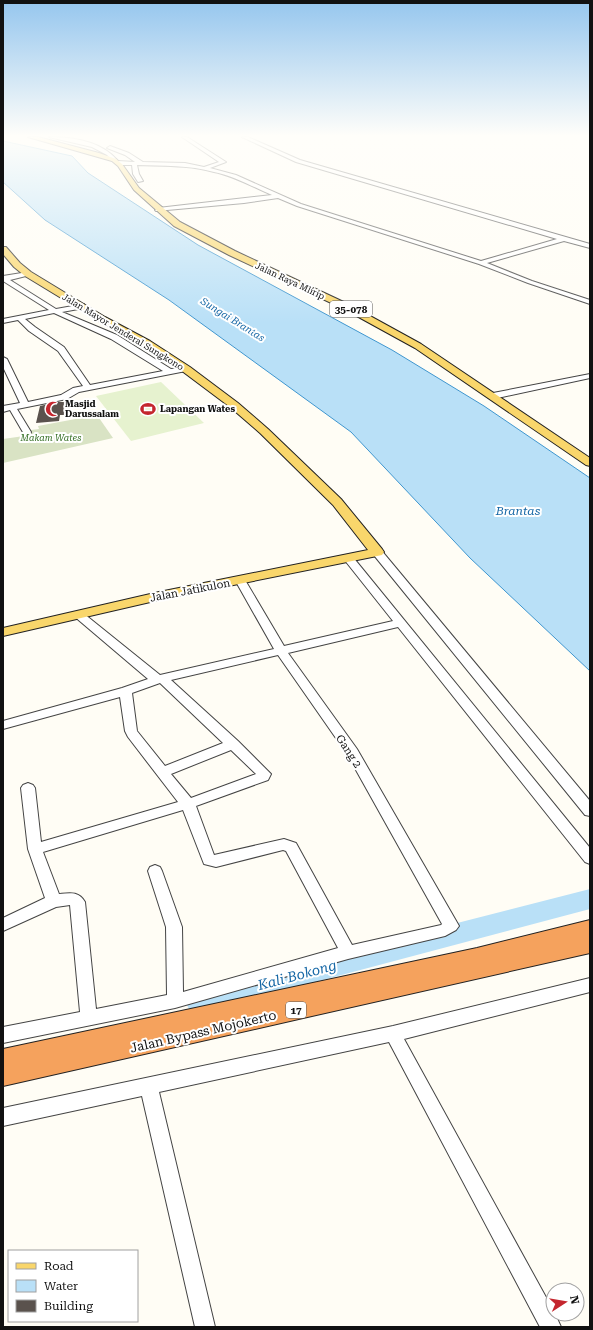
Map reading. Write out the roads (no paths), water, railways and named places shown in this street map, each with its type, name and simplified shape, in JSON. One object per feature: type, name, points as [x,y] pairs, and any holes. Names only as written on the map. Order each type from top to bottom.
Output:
[{"type":"highway","name":"Jalan Bypass Mojokerto","points":[[3,1060],[477,957],[590,930]]},
{"type":"highway","name":"Jalan Bypass Mojokerto","points":[[3,1075],[590,944]]},
{"type":"main road","name":"Jalan Raya Mlirip","points":[[147,199],[158,210],[186,230],[347,307],[418,346],[590,463]]},
{"type":"main road","name":"Jalan Mayor Jenderal Sungkono","points":[[3,249],[28,274],[127,332],[186,369],[234,405],[295,460],[337,502],[377,552]]},
{"type":"main road","name":"Jalan Jatikulon","points":[[3,632],[159,596],[377,552]]},
{"type":"street","points":[[158,210],[260,199]]},
{"type":"street","points":[[285,199],[360,226],[480,263],[590,302]]},
{"type":"street","points":[[426,199],[590,246]]},
{"type":"street","points":[[480,263],[564,239]]},
{"type":"street","points":[[574,242],[590,240]]},
{"type":"street","points":[[4,278],[28,274]]},
{"type":"street","points":[[4,278],[57,312],[114,337],[170,372]]},
{"type":"street","points":[[573,297],[584,294]]},
{"type":"street","points":[[3,321],[57,312],[81,306]]},
{"type":"street","points":[[20,318],[61,349],[88,388]]},
{"type":"street","points":[[114,337],[127,332]]},
{"type":"street","points":[[3,359],[25,404]]},
{"type":"street","points":[[27,432],[7,408],[64,397],[76,390],[186,369]]},
{"type":"street","points":[[493,396],[590,376]]},
{"type":"street","points":[[377,552],[590,811]]},
{"type":"street","points":[[348,558],[590,858]]},
{"type":"street","name":"Gang 2","points":[[240,580],[281,651],[352,752],[450,923],[450,926],[445,930],[348,952]]},
{"type":"street","points":[[35,850],[188,804],[264,776],[263,773],[233,744],[161,679],[153,677],[79,615]]},
{"type":"street","points":[[3,725],[126,691],[161,679],[401,623]]},
{"type":"street","points":[[3,1035],[175,1001],[348,952],[291,847],[280,844],[216,861],[209,860],[188,804],[134,737],[131,731],[126,691]]},
{"type":"street","points":[[163,772],[233,744]]},
{"type":"street","points":[[28,788],[35,850],[54,901]]},
{"type":"street","points":[[155,871],[174,927],[175,1001]]},
{"type":"street","points":[[3,925],[54,901],[73,898],[77,902],[89,1018]]},
{"type":"street","points":[[3,1117],[393,1034],[590,985]]},
{"type":"street","points":[[393,1034],[551,1327]]},
{"type":"street","points":[[149,1086],[205,1327]]},
{"type":"water","name":"Brantas","points":[[22,199],[128,199],[198,245],[392,350],[484,406],[590,478],[590,671],[470,558],[351,432],[169,300],[45,220]]},
{"type":"waterway","name":"Kali Bokong","points":[[199,1001],[590,899]]},
{"type":"place","name":"Masjid Darussalam","points":[[53,409]]},
{"type":"place","name":"Lapangan Wates","points":[[148,409]]},
{"type":"water label","name":"Sungai Brantas","points":[[233,319]]},
{"type":"park label","name":"Makam Wates","points":[[51,438]]}]
